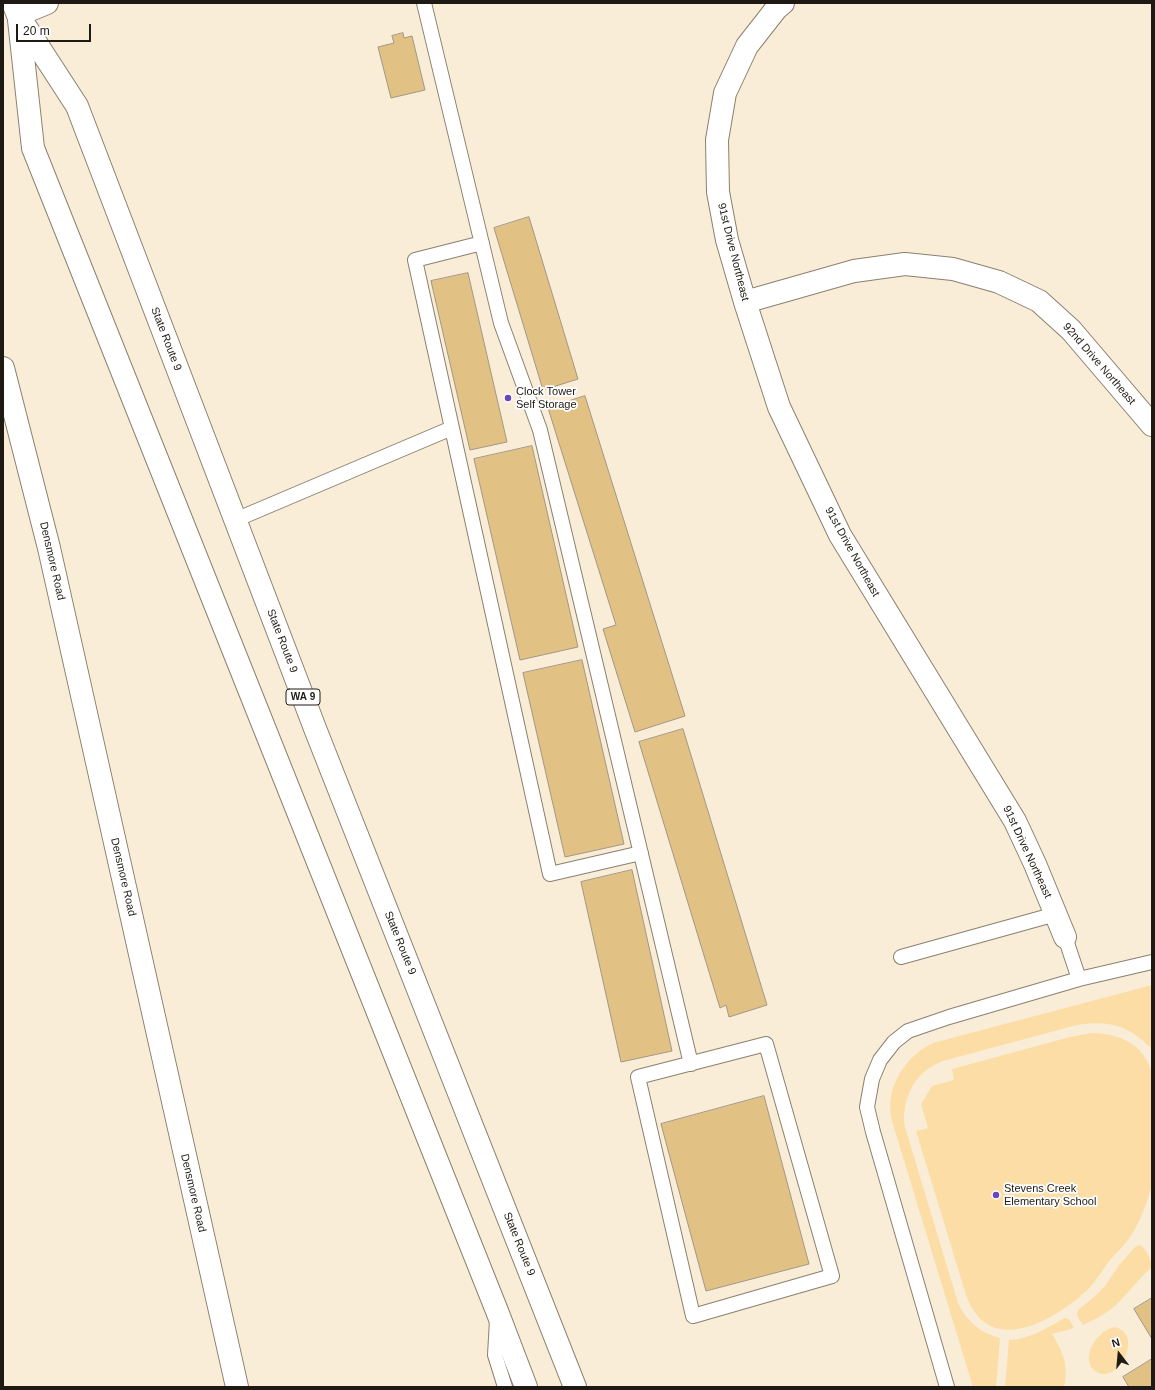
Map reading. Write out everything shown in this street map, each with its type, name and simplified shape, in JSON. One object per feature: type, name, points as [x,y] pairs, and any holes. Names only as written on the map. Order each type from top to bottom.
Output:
[{"type":"main road","points":[[47,3],[16,9],[33,148],[526,1387]]},
{"type":"main road","name":"91st Drive Northeast","points":[[783,3],[776,9],[747,46],[725,94],[716,140],[718,192],[727,240],[745,302],[779,407],[840,535],[1015,821],[1065,937]]},
{"type":"main road","name":"State Route 9","points":[[16,9],[76,106],[316,731],[575,1387]]},
{"type":"main road","name":"92nd Drive Northeast","points":[[745,302],[854,271],[905,264],[953,269],[999,282],[1039,302],[1071,330],[1152,425]]},
{"type":"main road","name":"Densmore Road","points":[[3,368],[49,548],[237,1387]]},
{"type":"lane","points":[[424,3],[501,323],[540,430],[691,1064]]},
{"type":"lane","points":[[482,243],[415,260],[550,874],[641,853]]},
{"type":"lane","points":[[235,520],[452,428]]},
{"type":"lane","points":[[901,957],[1056,914]]},
{"type":"lane","name":"91st Drive Northeast","points":[[1065,937],[1078,979]]},
{"type":"lane","points":[[947,1387],[867,1107],[872,1079],[880,1060],[894,1042],[908,1031],[948,1017],[1078,979],[1152,962]]},
{"type":"lane","points":[[766,1044],[832,1276],[693,1316],[638,1077],[691,1064],[766,1044]]},
{"type":"lane","points":[[497,1311],[496,1354],[505,1387]]},
{"type":"shaded area","points":[[1152,985],[1152,1047],[1134,1034],[1116,1026],[1098,1023],[1077,1025],[943,1061],[924,1072],[911,1090],[904,1112],[905,1127],[958,1303],[966,1316],[975,1326],[986,1333],[1000,1338],[996,1387],[973,1387],[892,1121],[890,1109],[894,1086],[905,1065],[923,1049],[933,1043]]},
{"type":"shaded area","points":[[1091,1033],[1111,1035],[1129,1042],[1137,1048],[1148,1063],[1152,1073],[1153,1085],[1152,1185],[1143,1212],[1134,1232],[1084,1293],[1054,1315],[1038,1323],[1020,1328],[1004,1330],[989,1325],[976,1314],[966,1295],[916,1131],[928,1128],[921,1104],[932,1086],[954,1080],[952,1069],[1070,1037]]},
{"type":"shaded area","points":[[1140,1245],[1148,1255],[1152,1267],[1112,1309],[1083,1325],[1077,1316],[1078,1310],[1105,1286],[1119,1265],[1136,1246]]},
{"type":"shaded area","points":[[1065,1318],[1069,1319],[1074,1328],[1052,1334],[1064,1359],[1066,1372],[1064,1387],[1005,1387],[1009,1340],[1024,1338]]},
{"type":"shaded area","points":[[1115,1327],[1124,1332],[1128,1340],[1128,1349],[1119,1366],[1111,1372],[1103,1374],[1095,1371],[1091,1366],[1089,1359],[1090,1352],[1092,1345],[1102,1333]]},
{"type":"building","points":[[403,33],[404,38],[412,36],[425,90],[391,98],[378,47],[394,43],[392,36]]},
{"type":"building","points":[[529,217],[578,379],[543,390],[494,228]]},
{"type":"building","points":[[468,273],[507,442],[470,450],[431,281]]},
{"type":"building","points":[[585,396],[685,716],[635,732],[603,629],[616,625],[548,408]]},
{"type":"building","points":[[532,446],[578,647],[520,660],[474,459]]},
{"type":"building","points":[[582,660],[624,844],[565,857],[523,673]]},
{"type":"building","points":[[683,729],[767,1005],[729,1017],[726,1005],[720,1008],[639,742]]},
{"type":"building","points":[[632,870],[672,1051],[621,1062],[581,882]]},
{"type":"building","points":[[764,1096],[809,1264],[706,1291],[661,1124]]},
{"type":"building","points":[[1152,1298],[1152,1339],[1134,1309]]},
{"type":"building","points":[[1152,1359],[1152,1387],[1129,1387],[1123,1377]]},
{"type":"place","name":"Clock Tower Self Storage","points":[[508,398]]},
{"type":"place","name":"Stevens Creek Elementary School","points":[[996,1195]]}]
